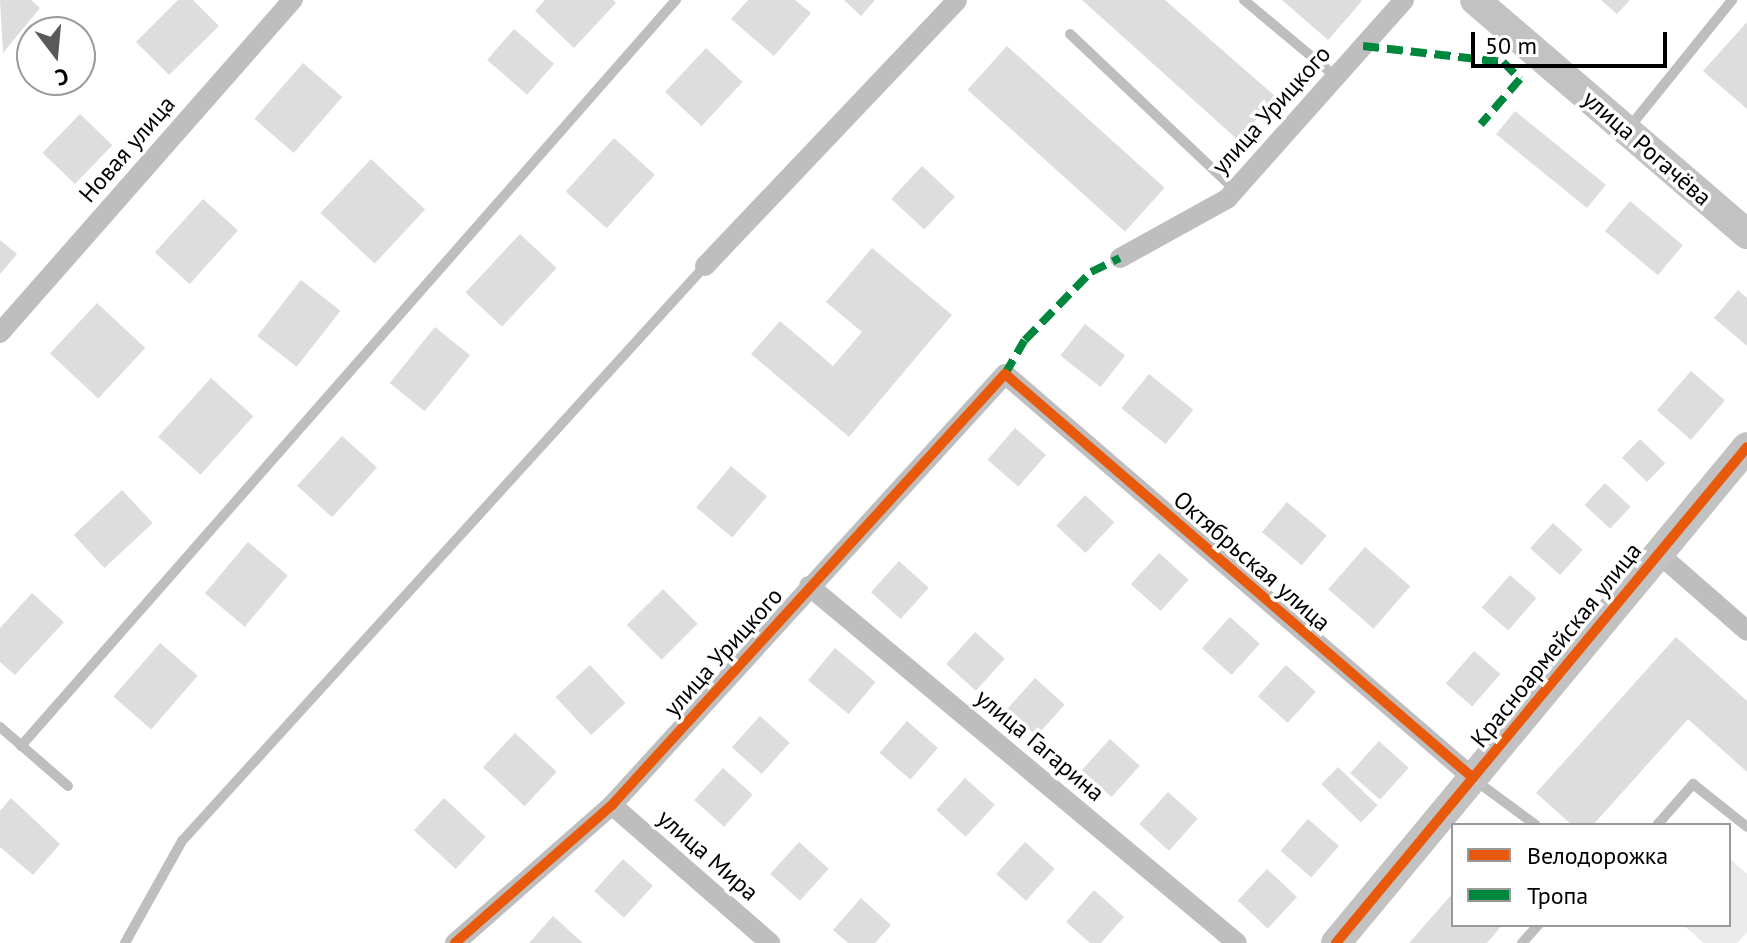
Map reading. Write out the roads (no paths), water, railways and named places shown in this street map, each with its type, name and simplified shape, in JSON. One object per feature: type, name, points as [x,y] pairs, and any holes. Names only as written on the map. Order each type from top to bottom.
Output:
[{"type":"street","name":"Новая улица","points":[[0,333],[293,0]]},
{"type":"street","points":[[705,266],[957,0]]},
{"type":"street","name":"улица Урицкого","points":[[1120,258],[1235,190],[1404,0]]},
{"type":"street","name":"улица Рогачёва","points":[[1475,0],[1747,234]]},
{"type":"street","name":"улица Урицкого","points":[[455,943],[612,805],[1005,374]]},
{"type":"street","name":"Октябрьская улица","points":[[1005,374],[1473,778]]},
{"type":"street","name":"Красноармейская улица","points":[[1336,943],[1747,447]]},
{"type":"street","points":[[1658,553],[1747,631]]},
{"type":"street","name":"улица Гагарина","points":[[809,586],[1237,943]]},
{"type":"street","name":"улица Мира","points":[[612,805],[770,943]]},
{"type":"lane","points":[[21,746],[676,0]]},
{"type":"lane","points":[[1244,0],[1336,77]]},
{"type":"lane","points":[[1626,130],[1732,0]]},
{"type":"lane","points":[[1070,34],[1235,190]]},
{"type":"lane","points":[[125,943],[182,841],[705,266]]},
{"type":"lane","points":[[0,727],[68,786]]},
{"type":"lane","points":[[1473,778],[1533,823]]},
{"type":"lane","points":[[1659,823],[1693,784],[1747,827]]},
{"type":"lane","points":[[1522,943],[1536,927]]}]
